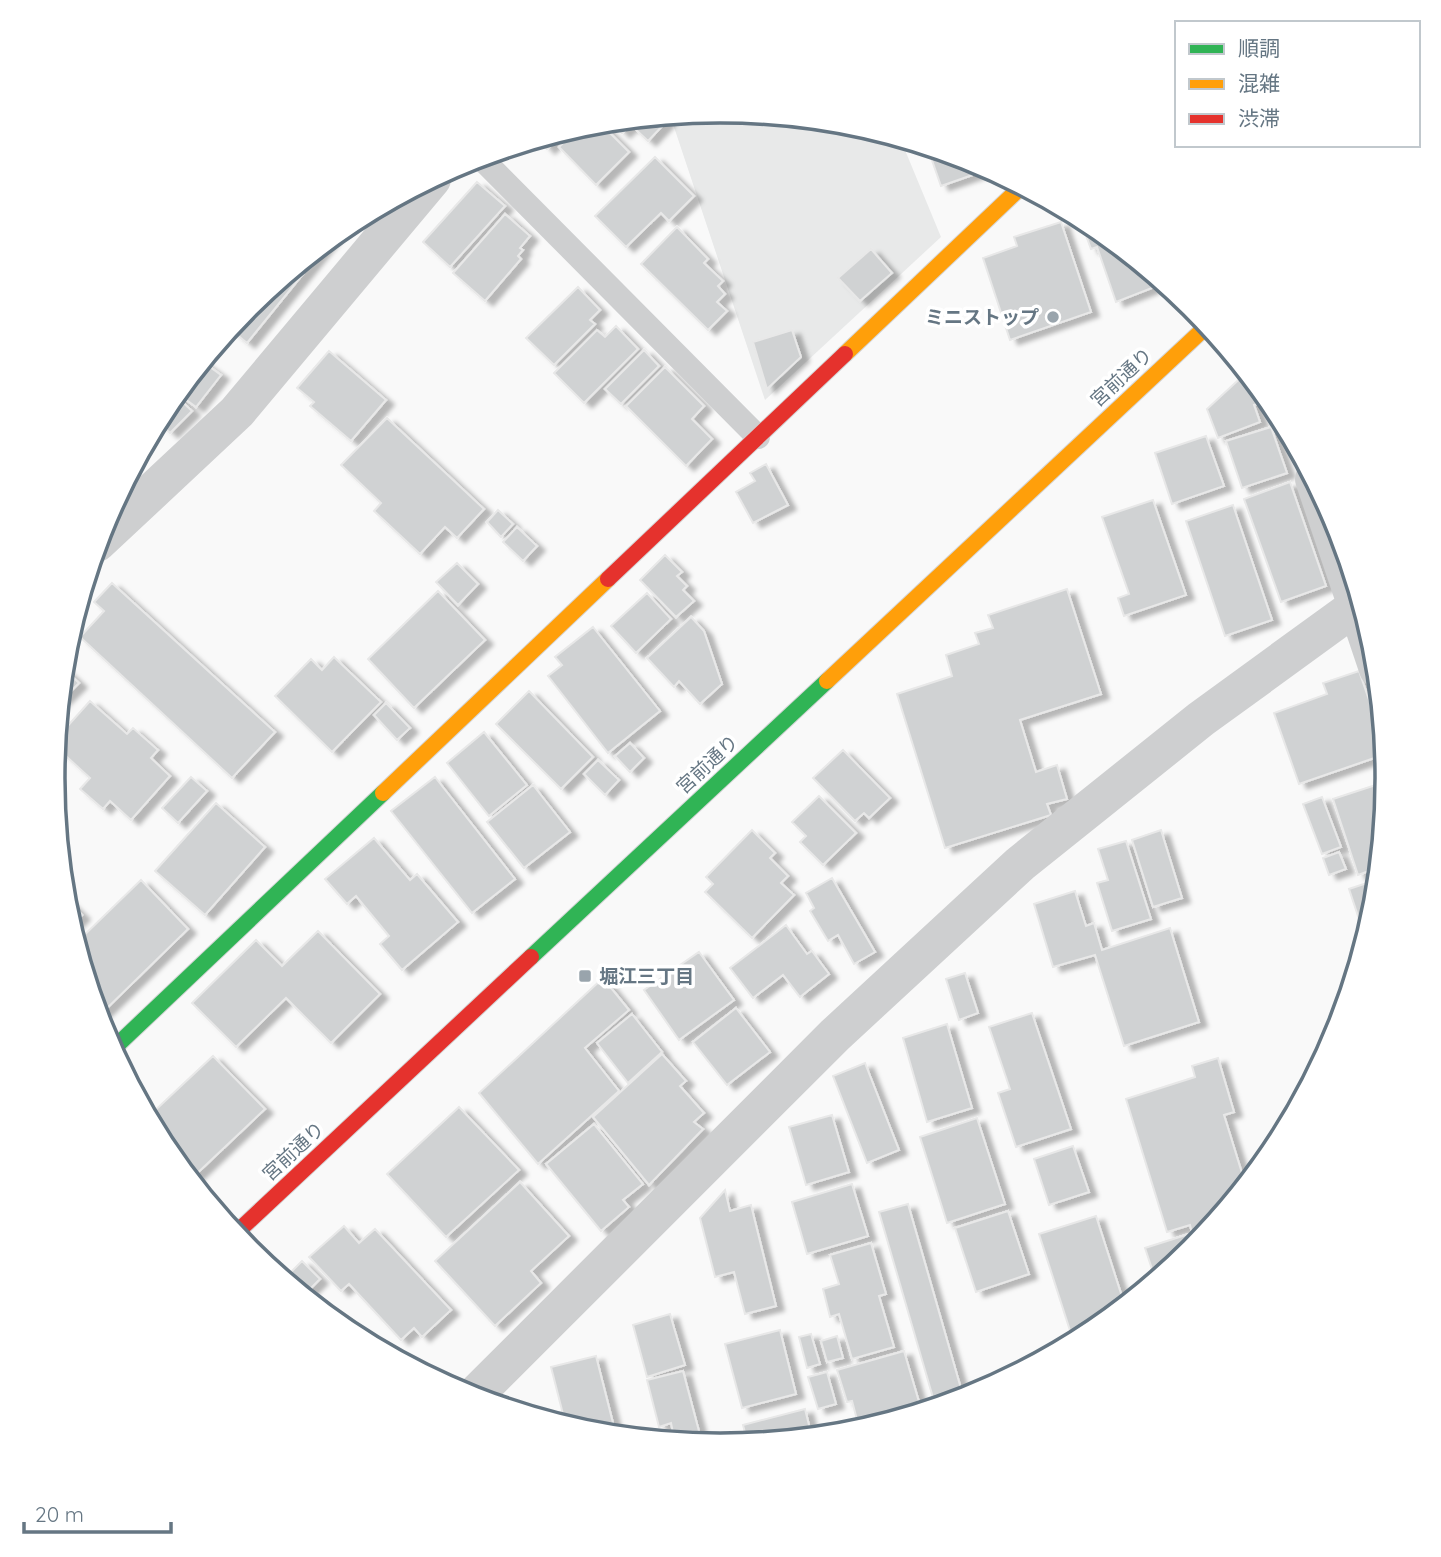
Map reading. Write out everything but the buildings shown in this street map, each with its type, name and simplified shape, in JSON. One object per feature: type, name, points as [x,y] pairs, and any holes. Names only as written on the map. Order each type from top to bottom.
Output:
[{"type":"street","points":[[120,1042],[1015,192]]},
{"type":"street","points":[[116,525],[237,412],[416,198]]},
{"type":"street","name":"宮前通り","points":[[242,1227],[1200,332]]},
{"type":"street","points":[[482,1388],[835,1035],[1020,864],[1201,719],[1354,608]]},
{"type":"lane","points":[[489,166],[758,437]]},
{"type":"shaded area","points":[[673,124],[763,124],[806,128],[848,135],[905,150],[941,237],[765,400]]},
{"type":"traffic: fast","points":[[531,957],[827,681]]},
{"type":"traffic: fast","points":[[120,1042],[383,793]]},
{"type":"traffic: slow","points":[[845,354],[1015,192]]},
{"type":"traffic: slow","points":[[827,681],[1200,332]]},
{"type":"traffic: slow","points":[[383,793],[608,579]]},
{"type":"traffic: jam","points":[[608,579],[845,354]]},
{"type":"traffic: jam","points":[[242,1227],[531,957]]},
{"type":"place","name":"ミニストップ","points":[[1053,317]]},
{"type":"place","name":"堀江三丁目","points":[[585,976]]}]
